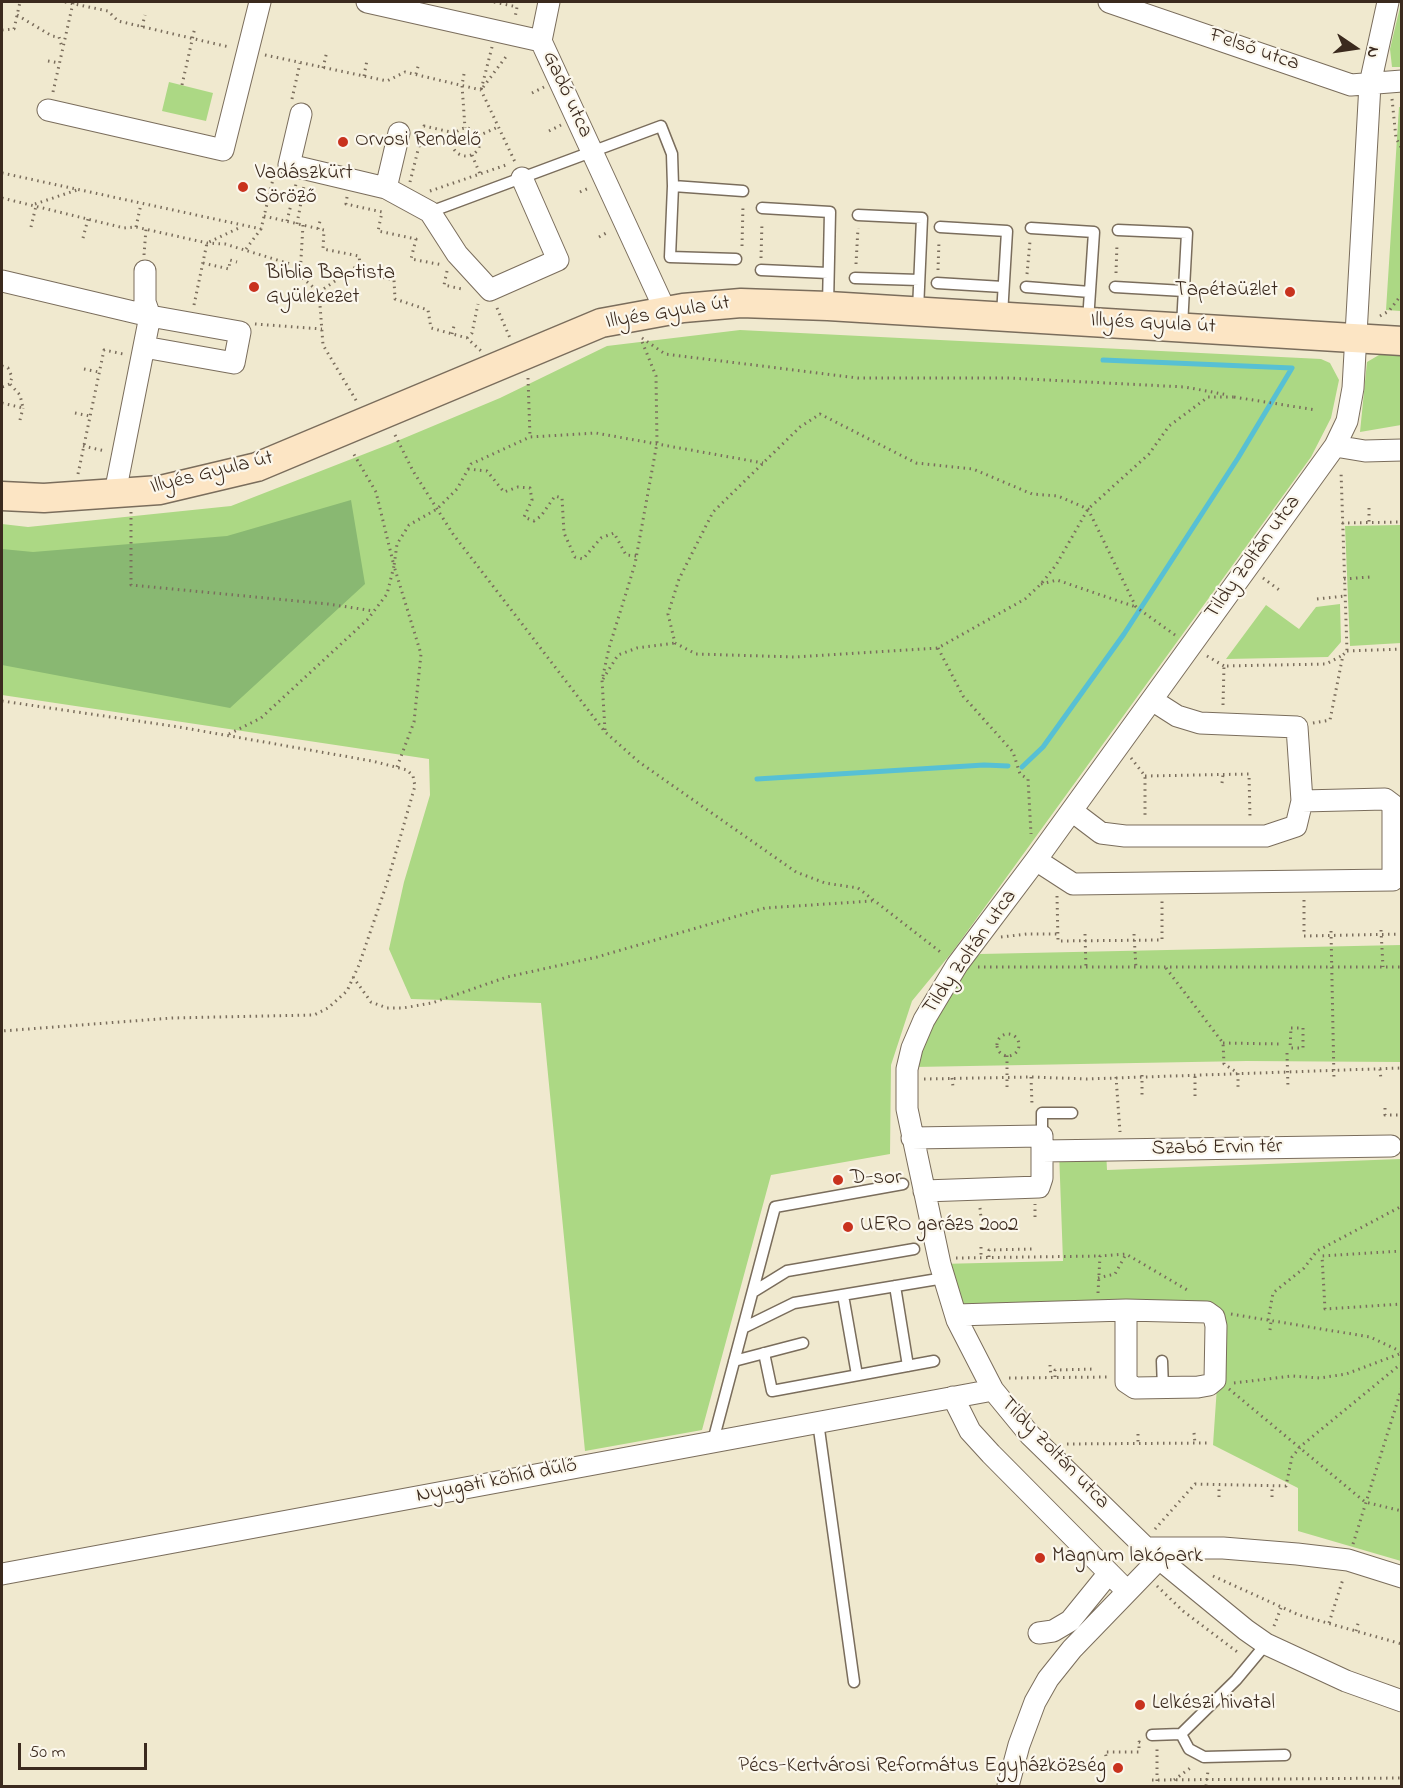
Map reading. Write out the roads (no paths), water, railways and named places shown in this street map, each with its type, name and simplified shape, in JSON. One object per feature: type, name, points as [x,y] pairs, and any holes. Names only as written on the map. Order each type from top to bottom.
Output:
[{"type":"street","points":[[48,110],[223,150],[260,2]]},
{"type":"street","name":"Gadó utca","points":[[367,2],[531,39],[666,312]]},
{"type":"street","points":[[531,39],[549,2]]},
{"type":"street","name":"Felső utca","points":[[1109,2],[1351,84],[1396,82]]},
{"type":"street","name":"Tildy Zoltán utca","points":[[1388,2],[1370,84],[1353,388],[1347,421],[1338,446],[1198,651],[1152,700],[957,965],[924,1020],[912,1048],[907,1069],[907,1109],[944,1278],[956,1315],[1030,1435],[1266,1644],[1346,1681],[1401,1701]]},
{"type":"street","points":[[301,114],[289,165],[302,175],[386,188],[430,212],[457,254],[490,290],[558,260],[518,170]]},
{"type":"street","points":[[386,188],[399,133]]},
{"type":"street","points":[[123,499],[150,316],[145,302],[145,271]]},
{"type":"street","points":[[2,281],[150,316],[240,332],[234,363],[143,352]]},
{"type":"street","name":"Illyés Gyula út","points":[[2,496],[123,499],[257,467],[601,323],[636,328],[666,312],[741,303],[1182,326],[1357,327],[1394,332]]},
{"type":"street","points":[[1338,446],[1365,451],[1401,450]]},
{"type":"street","points":[[1072,811],[1101,832],[1125,836],[1266,836],[1296,826],[1302,801],[1297,727],[1200,723],[1177,717],[1152,700]]},
{"type":"street","points":[[1040,854],[1057,874],[1073,884],[1394,880],[1393,805],[1385,799],[1302,801]]},
{"type":"street","name":"Szabó Ervin tér","points":[[912,1138],[1042,1143],[1121,1150],[1391,1146]]},
{"type":"street","points":[[924,1191],[1039,1187],[1042,1178],[1042,1143]]},
{"type":"street","points":[[956,1315],[1126,1310],[1207,1312],[1214,1317],[1216,1326],[1215,1380],[1209,1385],[1198,1388],[1135,1388],[1126,1382],[1126,1310]]},
{"type":"street","name":"Nyugati kőhíd dűlő","points":[[2,1574],[1002,1389]]},
{"type":"street","name":"Tildy Zoltán utca","points":[[953,1397],[970,1431],[1127,1591]]},
{"type":"street","points":[[1008,1786],[1019,1744],[1035,1702],[1048,1679],[1072,1649],[1144,1574],[1155,1547],[1223,1548],[1348,1560],[1401,1576]]},
{"type":"street","points":[[1040,1633],[1053,1631],[1070,1621],[1109,1573]]},
{"type":"lane","points":[[430,212],[518,170],[586,154],[661,126],[672,154],[670,257],[736,259]]},
{"type":"lane","points":[[673,186],[744,191]]},
{"type":"lane","points":[[762,208],[830,212],[828,306]]},
{"type":"lane","points":[[858,214],[922,218],[918,311]]},
{"type":"lane","points":[[940,227],[1007,231],[1002,316]]},
{"type":"lane","points":[[1031,228],[1094,232],[1088,321]]},
{"type":"lane","points":[[1118,230],[1187,233],[1182,326]]},
{"type":"lane","points":[[761,270],[828,273]]},
{"type":"lane","points":[[855,278],[919,280]]},
{"type":"lane","points":[[938,283],[1003,287]]},
{"type":"lane","points":[[1026,287],[1090,292]]},
{"type":"lane","points":[[1115,287],[1184,291]]},
{"type":"lane","points":[[1042,1143],[1042,1113],[1072,1113]]},
{"type":"lane","points":[[713,1441],[775,1207],[903,1184]]},
{"type":"lane","points":[[753,1292],[787,1271],[914,1249]]},
{"type":"lane","points":[[743,1328],[794,1303],[944,1278]]},
{"type":"lane","points":[[895,1286],[908,1366]]},
{"type":"lane","points":[[843,1295],[857,1375]]},
{"type":"lane","points":[[734,1361],[803,1343]]},
{"type":"lane","points":[[764,1353],[772,1391],[934,1361]]},
{"type":"lane","points":[[1162,1361],[1163,1388]]},
{"type":"lane","points":[[818,1422],[854,1682]]},
{"type":"lane","points":[[1150,1740],[1181,1734],[1266,1644]]},
{"type":"lane","points":[[1181,1734],[1189,1749],[1204,1757],[1285,1755]]},
{"type":"waterway","points":[[1022,767],[1043,747],[1124,634],[1238,458],[1292,368],[1103,360]]},
{"type":"waterway","points":[[757,779],[984,765],[1008,766]]},
{"type":"place","name":"Orvosi Rendelő","points":[[343,142]]},
{"type":"place","name":"Vadászkürt Söröző","points":[[243,187]]},
{"type":"place","name":"Biblia Baptista Gyülekezet","points":[[254,287]]},
{"type":"place","name":"Tapétaüzlet","points":[[1290,292]]},
{"type":"place","name":"D-sor","points":[[838,1180]]},
{"type":"place","name":"UERO garázs 2002","points":[[848,1227]]},
{"type":"place","name":"Magnum lakópark","points":[[1040,1558]]},
{"type":"place","name":"Lelkészi hivatal","points":[[1140,1705]]},
{"type":"place","name":"Pécs-Kertvárosi Református Egyházközség","points":[[1118,1768]]}]
